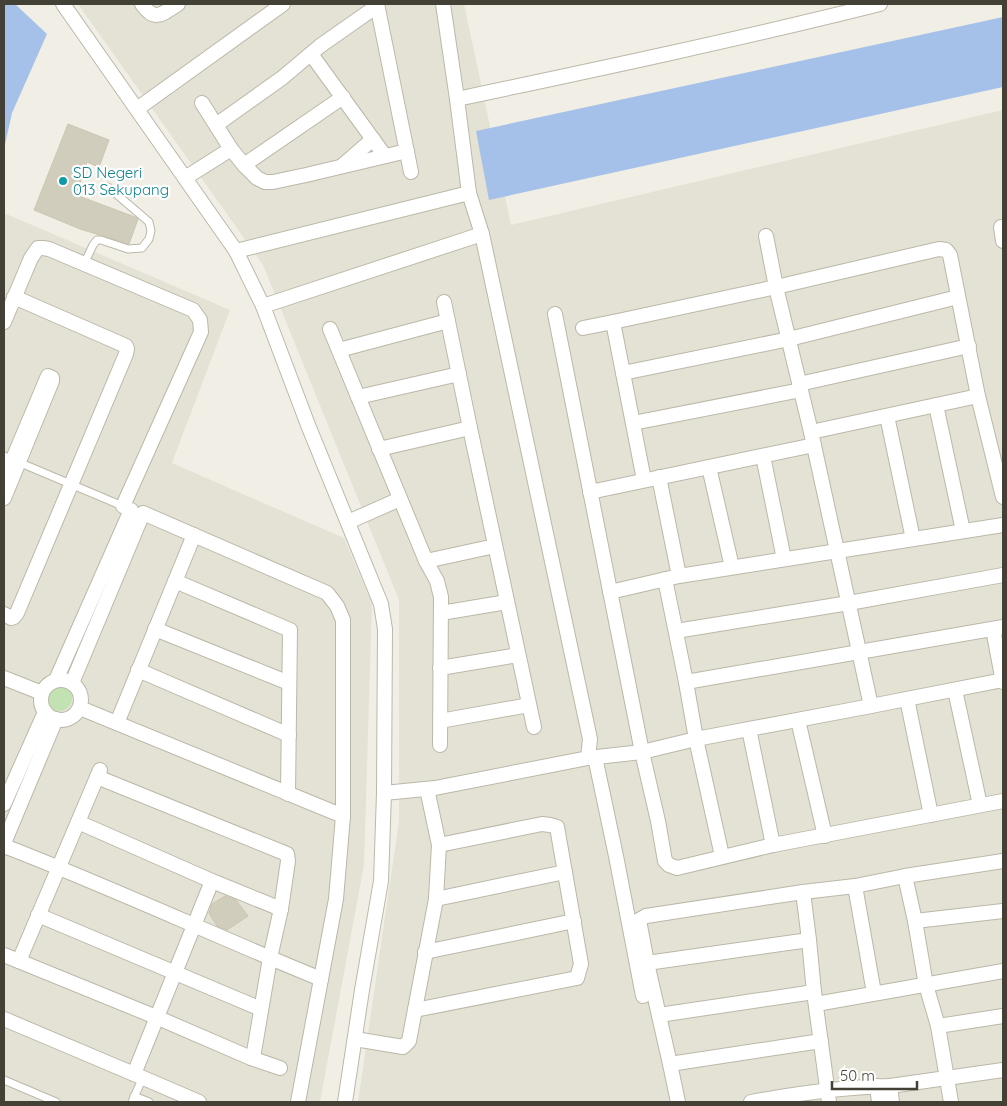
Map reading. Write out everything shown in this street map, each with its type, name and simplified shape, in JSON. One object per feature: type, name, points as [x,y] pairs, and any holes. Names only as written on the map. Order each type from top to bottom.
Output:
[{"type":"street","points":[[63,4],[236,251],[263,306],[308,425],[380,604],[385,629],[384,793],[381,881],[345,1102]]},
{"type":"street","points":[[142,4],[150,14],[159,15],[178,4]]},
{"type":"street","points":[[137,109],[283,4]]},
{"type":"street","points":[[443,4],[469,193],[482,234],[590,739],[592,757],[616,856],[643,996]]},
{"type":"street","points":[[457,99],[631,63],[880,4]]},
{"type":"street","points":[[216,125],[282,78],[377,5],[412,172]]},
{"type":"street","points":[[311,54],[385,156]]},
{"type":"street","points":[[244,165],[342,97]]},
{"type":"street","points":[[202,103],[231,149],[257,178],[265,182],[273,182],[407,151]]},
{"type":"street","points":[[341,166],[373,139]]},
{"type":"street","points":[[185,178],[231,149]]},
{"type":"street","points":[[236,251],[469,193]]},
{"type":"street","points":[[1003,227],[1001,227],[1003,241]]},
{"type":"street","points":[[263,306],[482,234]]},
{"type":"street","points":[[766,236],[872,706]]},
{"type":"street","points":[[4,322],[31,258],[38,248],[49,249],[193,310],[200,320],[201,332],[132,510],[72,683]]},
{"type":"street","points":[[582,328],[776,287],[939,249],[946,250],[950,255],[978,396],[1003,497]]},
{"type":"street","points":[[4,614],[11,618],[17,613],[127,349],[126,346],[14,297]]},
{"type":"street","points":[[623,373],[789,340],[958,297]]},
{"type":"street","points":[[444,302],[534,727]]},
{"type":"street","points":[[555,314],[642,752],[665,860],[669,865],[677,868],[773,845],[1003,801]]},
{"type":"street","points":[[339,350],[448,321]]},
{"type":"street","points":[[613,322],[644,480]]},
{"type":"street","points":[[330,329],[400,499],[437,581],[441,596],[440,745]]},
{"type":"street","points":[[633,423],[800,387],[969,346]]},
{"type":"street","points":[[358,397],[459,374]]},
{"type":"street","points":[[4,480],[12,459],[47,378],[50,377],[52,381],[12,459],[4,498]]},
{"type":"street","points":[[590,492],[764,456],[887,416],[978,396]]},
{"type":"street","points":[[936,405],[963,531]]},
{"type":"street","points":[[887,416],[913,539]]},
{"type":"street","points":[[379,449],[470,428]]},
{"type":"street","points":[[764,456],[784,559]]},
{"type":"street","points":[[709,466],[732,567]]},
{"type":"street","points":[[659,477],[679,576]]},
{"type":"street","points":[[348,522],[400,499]]},
{"type":"street","points":[[132,510],[327,593],[338,606],[343,620],[343,816],[336,899],[298,1102]]},
{"type":"street","points":[[56,680],[132,510]]},
{"type":"street","points":[[610,592],[679,576],[1003,524]]},
{"type":"street","points":[[117,724],[194,535]]},
{"type":"street","points":[[426,560],[495,546]]},
{"type":"street","points":[[676,631],[849,603],[1003,575]]},
{"type":"street","points":[[665,579],[696,739],[722,856]]},
{"type":"street","points":[[175,581],[290,630],[288,794]]},
{"type":"street","points":[[441,613],[507,602]]},
{"type":"street","points":[[384,793],[427,789],[592,757],[642,752],[696,739],[1003,681],[998,628],[686,682]]},
{"type":"street","points":[[155,629],[289,684]]},
{"type":"street","points":[[440,668],[518,655]]},
{"type":"street","points":[[138,670],[289,735]]},
{"type":"street","points":[[4,678],[42,693]]},
{"type":"street","points":[[56,680],[72,683],[79,689],[81,695],[82,702],[76,714],[63,720],[51,716],[42,706],[41,699],[45,687],[56,680]]},
{"type":"street","points":[[955,690],[980,805]]},
{"type":"street","points":[[908,699],[931,815]]},
{"type":"street","points":[[440,721],[529,705]]},
{"type":"street","points":[[80,708],[343,816]]},
{"type":"street","points":[[51,716],[4,844],[321,979]]},
{"type":"street","points":[[4,804],[51,716]]},
{"type":"street","points":[[798,720],[825,836]]},
{"type":"street","points":[[749,729],[773,845]]},
{"type":"street","points":[[19,961],[99,773],[287,854],[288,860],[281,909],[270,958],[254,1052],[251,1058]]},
{"type":"street","points":[[355,1039],[404,1047],[410,1041],[436,900],[439,845],[427,789]]},
{"type":"street","points":[[78,822],[281,909]]},
{"type":"street","points":[[415,1010],[577,978],[581,964],[557,828],[542,824],[439,845]]},
{"type":"street","points":[[678,1102],[639,920],[646,916],[855,886],[905,876],[1003,861]]},
{"type":"street","points":[[436,900],[565,872]]},
{"type":"street","points":[[905,876],[926,985],[938,1026],[952,1102]]},
{"type":"street","points":[[138,1076],[156,1018],[212,881]]},
{"type":"street","points":[[855,886],[874,993]]},
{"type":"street","points":[[803,892],[828,1097]]},
{"type":"street","points":[[915,921],[1003,911]]},
{"type":"street","points":[[38,915],[261,1009]]},
{"type":"street","points":[[425,952],[574,921]]},
{"type":"street","points":[[647,963],[809,940]]},
{"type":"street","points":[[4,955],[251,1058],[280,1068]]},
{"type":"street","points":[[659,1015],[874,993],[1003,972]]},
{"type":"street","points":[[938,1026],[1003,1016]]},
{"type":"street","points":[[4,1019],[199,1102]]},
{"type":"street","points":[[670,1064],[821,1041]]},
{"type":"street","points":[[751,1102],[828,1097],[883,1086],[1003,1070]]},
{"type":"street","points":[[879,1102],[883,1086]]},
{"type":"street","points":[[883,1086],[892,1102]]},
{"type":"lane","points":[[84,264],[96,240],[128,249],[142,248],[149,239],[151,231],[149,222],[108,187]]},
{"type":"lane","points":[[12,459],[132,510]]},
{"type":"lane","points":[[138,1076],[133,1099],[149,1102]]},
{"type":"lane","points":[[4,1080],[56,1102]]},
{"type":"shaded area","points":[[78,4],[464,4],[511,225],[1003,110],[1003,1102],[358,1102],[399,821],[399,600],[263,265]]},
{"type":"shaded area","points":[[4,213],[230,310],[172,463],[344,538],[372,603],[364,865],[320,1102],[4,1102]]},
{"type":"green space","points":[[59,685],[68,689],[72,698],[68,707],[59,711],[50,707],[46,698],[50,689]]},
{"type":"water","points":[[4,4],[15,4],[47,34],[12,113],[4,149]]},
{"type":"water","points":[[1003,17],[1003,87],[489,200],[476,131]]},
{"type":"building","name":"SD Negeri 013 Sekupang","points":[[68,124],[109,140],[99,167],[87,162],[76,195],[138,219],[129,244],[80,229],[34,210]]},
{"type":"building","points":[[225,896],[236,900],[248,916],[227,930],[217,926],[209,913],[212,904]]},
{"type":"place","name":"SD Negeri 013 Sekupang","points":[[63,181]]}]
